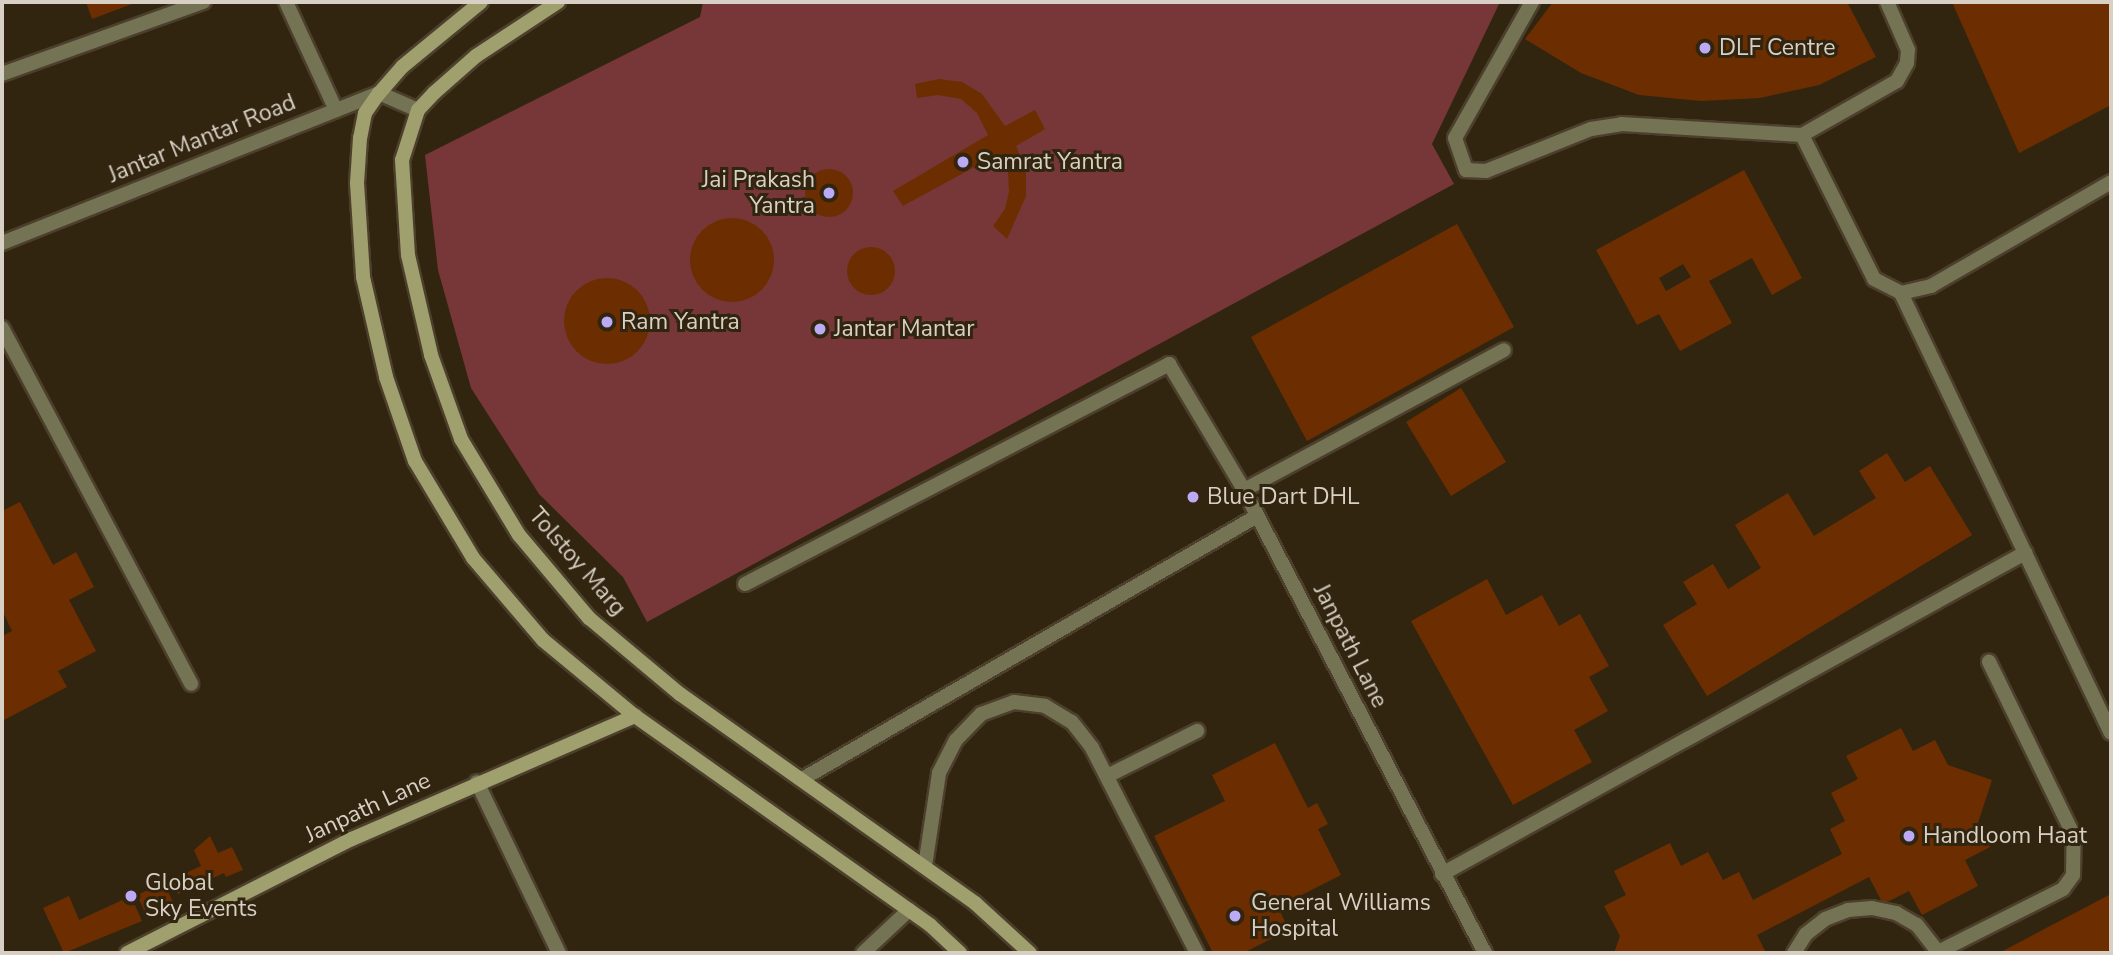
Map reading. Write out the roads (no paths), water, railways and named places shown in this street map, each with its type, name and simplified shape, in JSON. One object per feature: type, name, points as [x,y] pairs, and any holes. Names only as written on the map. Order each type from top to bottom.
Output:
[{"type":"main road","points":[[481,2],[402,67],[365,113],[360,138],[358,222],[372,324],[398,418],[440,508],[473,558],[543,640],[635,716],[909,910],[960,953]]},
{"type":"main road","name":"Tolstoy Marg","points":[[558,2],[476,56],[418,110],[402,160],[408,255],[431,355],[461,439],[519,535],[589,618],[680,694],[804,778],[925,866],[1030,953]]},
{"type":"main road","name":"Janpath Lane","points":[[127,953],[477,782],[635,716]]},
{"type":"street","points":[[286,2],[335,110]]},
{"type":"street","points":[[1532,2],[1455,138],[1466,170],[1486,171],[1591,129],[1621,124],[1802,135],[1897,81],[1907,63],[1908,50],[1887,2]]},
{"type":"street","points":[[2,74],[194,3]]},
{"type":"street","points":[[379,93],[418,110]]},
{"type":"street","name":"Jantar Mantar Road","points":[[2,243],[379,93]]},
{"type":"street","points":[[1802,135],[1874,279],[1901,293],[2111,733]]},
{"type":"street","points":[[1901,293],[1930,286],[2111,181]]},
{"type":"street","points":[[2,328],[191,684]]},
{"type":"street","points":[[1244,490],[1504,350]]},
{"type":"street","name":"Janpath Lane","points":[[745,584],[1169,364],[1244,490],[1485,953]]},
{"type":"street","points":[[804,778],[1257,516]]},
{"type":"street","points":[[1442,874],[2025,553]]},
{"type":"street","points":[[1794,953],[1806,934],[1825,919],[1848,910],[1872,908],[1896,913],[1917,925],[1937,953],[2063,888],[2073,874],[2074,836],[1989,662]]},
{"type":"street","points":[[925,866],[939,774],[956,740],[981,714],[1014,702],[1045,706],[1072,722],[1107,776],[1197,953]]},
{"type":"street","points":[[1107,776],[1197,731]]},
{"type":"street","points":[[477,782],[559,953]]},
{"type":"street","points":[[863,953],[909,910]]},
{"type":"place","name":"DLF Centre","points":[[1705,48]]},
{"type":"place","name":"Samrat Yantra","points":[[963,162]]},
{"type":"place","name":"Jai Prakash Yantra","points":[[829,193]]},
{"type":"place","name":"Ram Yantra","points":[[607,322]]},
{"type":"place","name":"Jantar Mantar","points":[[820,329]]},
{"type":"place","name":"Blue Dart DHL","points":[[1193,497]]},
{"type":"place","name":"Handloom Haat","points":[[1909,836]]},
{"type":"place","name":"Global Sky Events","points":[[131,896]]},
{"type":"place","name":"General Williams Hospital","points":[[1235,916]]}]
